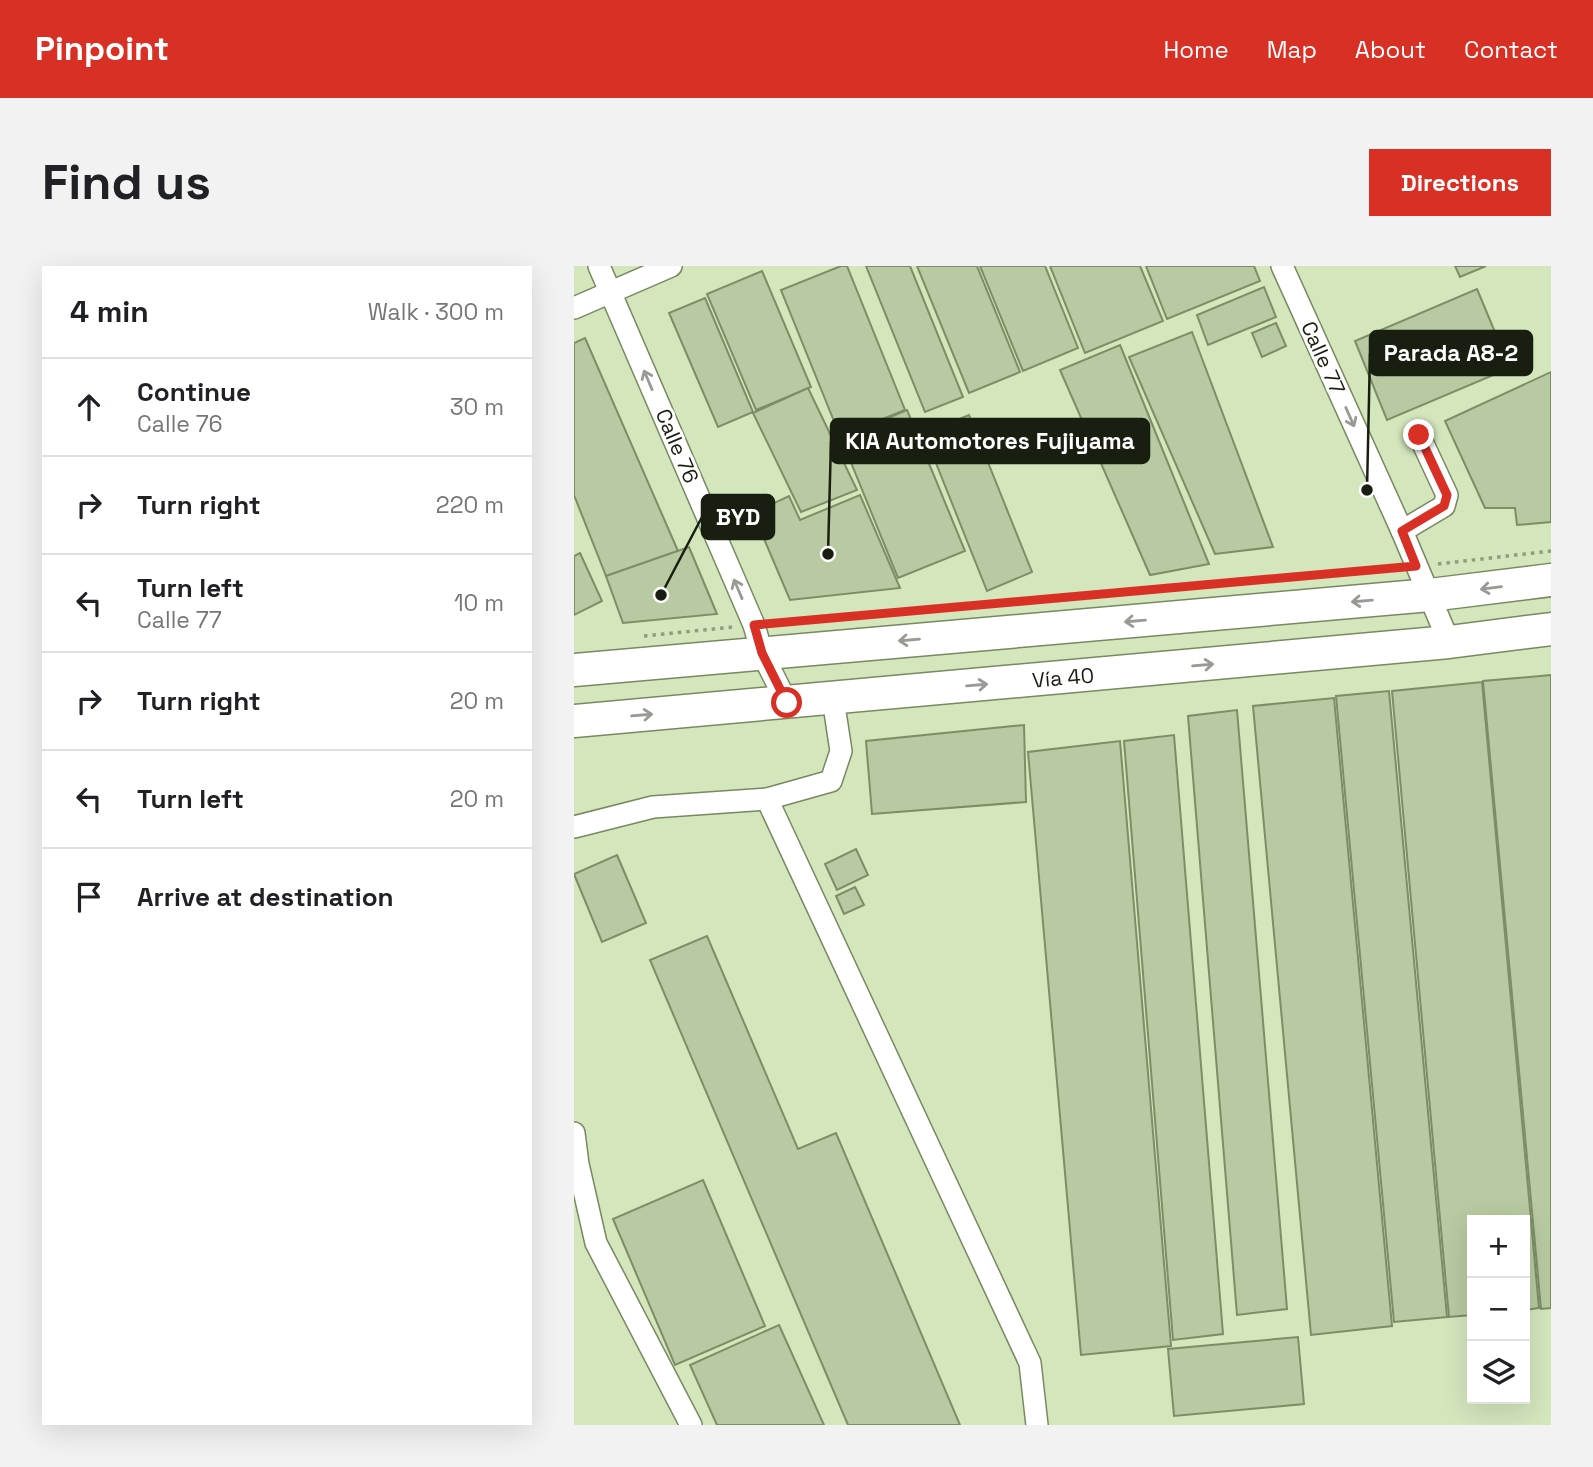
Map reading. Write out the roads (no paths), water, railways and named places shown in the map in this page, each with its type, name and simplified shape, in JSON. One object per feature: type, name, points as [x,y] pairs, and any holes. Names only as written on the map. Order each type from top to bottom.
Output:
[{"type":"highway","points":[[574,670],[758,639],[1430,595],[1551,580]]},
{"type":"highway","name":"Vía 40","points":[[574,721],[1449,642],[1551,629]]},
{"type":"street","name":"Calle 76","points":[[598,266],[787,703]]},
{"type":"street","points":[[574,308],[671,266]]},
{"type":"street","name":"Calle 77","points":[[1282,266],[1402,531],[1449,642]]},
{"type":"street","points":[[1402,531],[1444,506],[1447,495],[1419,435]]},
{"type":"street","points":[[574,827],[653,807],[767,799],[831,781],[841,751],[833,699]]},
{"type":"street","points":[[767,799],[1030,1363],[1037,1425]]},
{"type":"street","points":[[574,1133],[576,1165],[596,1243],[691,1425]]},
{"type":"place","name":"Parada A8-2","points":[[1367,490]]},
{"type":"place","name":"KIA Automotores Fujiyama","points":[[828,554]]},
{"type":"place","name":"BYD","points":[[661,595]]}]
